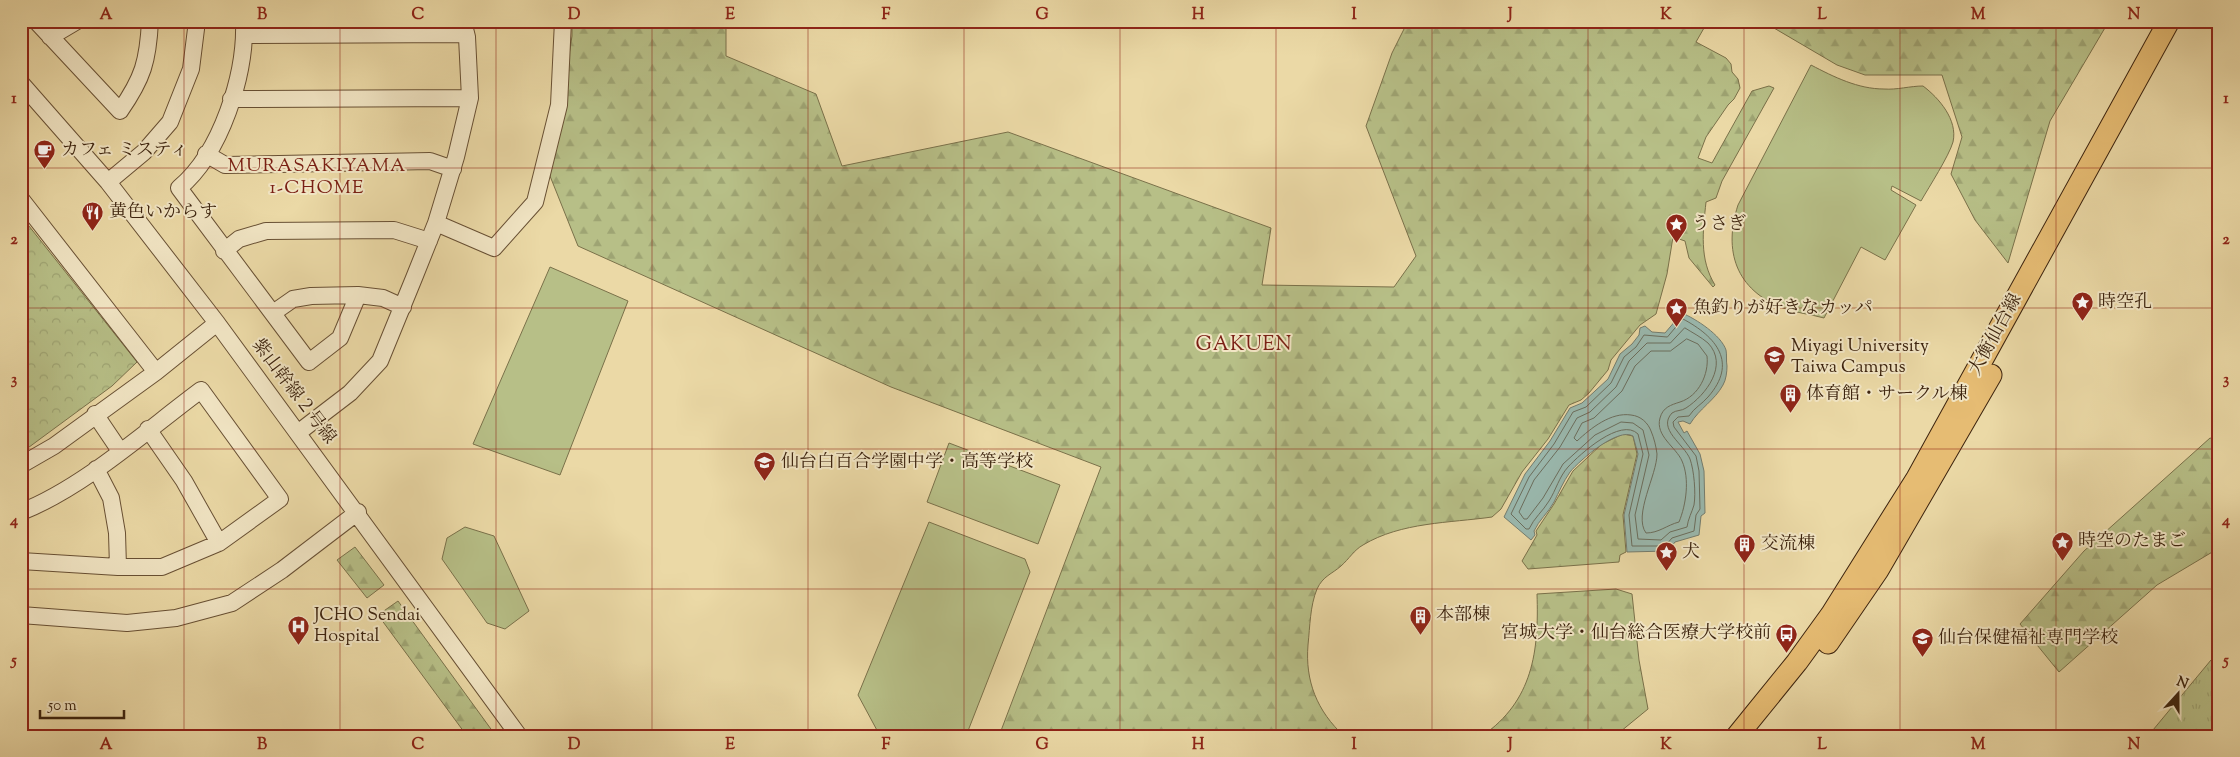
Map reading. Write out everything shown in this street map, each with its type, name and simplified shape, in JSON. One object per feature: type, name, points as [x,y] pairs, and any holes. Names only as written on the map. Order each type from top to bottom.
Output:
[{"type":"main road","name":"大衡仙台線","points":[[1737,736],[1797,662],[1831,615],[1917,478],[2169,21]]},
{"type":"main road","name":"大衡仙台線","points":[[1754,736],[1822,652],[1878,570],[1949,450],[2184,21]]},
{"type":"street","points":[[36,21],[120,110],[137,87],[149,53],[150,21]]},
{"type":"street","points":[[50,37],[77,21]]},
{"type":"street","points":[[108,182],[144,152],[170,122],[192,68],[197,21]]},
{"type":"street","points":[[436,223],[494,248],[534,202],[559,105],[563,21]]},
{"type":"street","points":[[298,432],[350,393],[380,361],[436,223],[453,168],[470,98],[464,28],[244,28],[236,88],[216,140],[179,188],[224,251],[309,362],[340,338],[358,295]]},
{"type":"street","name":"紫山幹線２号線","points":[[21,83],[108,182],[217,323],[358,512],[519,736]]},
{"type":"street","points":[[231,99],[470,98]]},
{"type":"street","points":[[206,154],[225,165],[430,161],[453,168]]},
{"type":"street","points":[[21,199],[156,372]]},
{"type":"street","points":[[224,251],[239,239],[266,231],[394,230],[429,241]]},
{"type":"street","points":[[273,314],[293,299],[311,296],[358,295],[383,298],[402,307]]},
{"type":"street","points":[[21,465],[54,446],[95,414],[156,372],[217,323]]},
{"type":"street","points":[[21,512],[54,498],[201,390],[280,499],[219,543],[162,567],[118,567],[21,561]]},
{"type":"street","points":[[95,414],[120,450]]},
{"type":"street","points":[[148,430],[184,481],[219,543]]},
{"type":"street","points":[[96,469],[111,498],[118,567]]},
{"type":"street","points":[[21,615],[127,623],[176,618],[232,603],[282,570],[358,512]]},
{"type":"green space","points":[[572,21],[726,21],[726,56],[816,94],[842,166],[1008,132],[1271,228],[1262,285],[1394,287],[1416,256],[1366,126],[1392,53],[1408,21],[1708,21],[1696,42],[1726,58],[1731,64],[1732,72],[1738,79],[1740,88],[1706,137],[1698,158],[1712,163],[1752,91],[1769,86],[1774,88],[1722,181],[1716,198],[1706,202],[1703,234],[1704,255],[1706,265],[1715,285],[1713,287],[1689,258],[1685,241],[1673,237],[1667,274],[1656,314],[1640,325],[1611,360],[1608,370],[1589,393],[1581,400],[1569,405],[1548,439],[1522,472],[1501,509],[1492,517],[1426,525],[1378,537],[1360,547],[1319,585],[1313,602],[1311,616],[1308,645],[1309,671],[1311,683],[1320,706],[1344,736],[999,736],[1101,467],[891,387],[578,246],[550,176],[572,36]]},
{"type":"green space","points":[[1762,21],[2109,21],[2050,121],[2008,263],[1975,220],[1951,174],[1962,137],[1942,75],[1865,75],[1837,65]]},
{"type":"green space","points":[[1811,65],[1837,78],[1865,87],[1889,89],[1923,86],[1946,110],[1953,126],[1954,134],[1953,142],[1947,155],[1921,201],[1892,186],[1891,190],[1916,205],[1885,260],[1861,247],[1824,318],[1783,308],[1754,291],[1744,280],[1737,267],[1733,253],[1732,238],[1738,205]]},
{"type":"green space","points":[[21,216],[137,362],[112,386],[21,453]]},
{"type":"green space","points":[[550,267],[628,301],[560,475],[473,444]]},
{"type":"green space","points":[[1623,434],[1633,436],[1637,454],[1623,515],[1626,552],[1620,555],[1619,562],[1528,569],[1522,561],[1537,535],[1536,531],[1573,471],[1602,444]]},
{"type":"green space","points":[[2210,438],[2219,441],[2219,548],[2157,585],[2059,672],[2020,624],[2084,551]]},
{"type":"green space","points":[[949,443],[1060,485],[1038,544],[927,502]]},
{"type":"green space","points":[[929,522],[1025,559],[1030,572],[966,736],[883,736],[879,734],[858,695]]},
{"type":"green space","points":[[465,527],[494,536],[529,611],[505,629],[487,623],[442,559],[447,538]]},
{"type":"green space","points":[[355,547],[384,585],[367,598],[337,560]]},
{"type":"green space","points":[[1616,589],[1632,594],[1639,660],[1648,709],[1615,736],[1482,736],[1499,722],[1512,707],[1522,691],[1529,673],[1534,655],[1537,594]]},
{"type":"green space","points":[[398,601],[496,736],[467,736],[378,615]]},
{"type":"green space","points":[[2219,653],[2219,736],[2148,736],[2211,660]]},
{"type":"water","points":[[1682,313],[1701,323],[1714,333],[1726,350],[1726,376],[1720,390],[1690,424],[1683,421],[1678,422],[1684,433],[1687,431],[1700,454],[1704,471],[1705,513],[1701,516],[1699,535],[1675,542],[1668,551],[1627,552],[1624,515],[1638,454],[1633,436],[1626,434],[1609,440],[1600,446],[1570,472],[1552,506],[1536,527],[1535,535],[1531,540],[1504,517],[1525,474],[1550,441],[1570,408],[1582,403],[1608,379],[1620,354],[1639,335],[1640,328],[1645,326],[1652,332],[1665,333]]},
{"type":"place","name":"カフェ ミスティ","points":[[45,170]]},
{"type":"place","name":"黄色いからす","points":[[93,232]]},
{"type":"place","name":"うさぎ","points":[[1676,244]]},
{"type":"place","name":"時空孔","points":[[2082,322]]},
{"type":"place","name":"魚釣りが好きなカッパ","points":[[1677,328]]},
{"type":"place","name":"Miyagi University Taiwa Campus","points":[[1775,376]]},
{"type":"place","name":"体育館・サークル棟","points":[[1790,414]]},
{"type":"place","name":"仙台白百合学園中学・高等学校","points":[[765,482]]},
{"type":"place","name":"時空のたまご","points":[[2062,561]]},
{"type":"place","name":"交流棟","points":[[1745,564]]},
{"type":"place","name":"犬","points":[[1666,572]]},
{"type":"place","name":"本部棟","points":[[1420,635]]},
{"type":"place","name":"JCHO Sendai Hospital","points":[[298,645]]},
{"type":"place","name":"宮城大学・仙台総合医療大学校前","points":[[1787,653]]},
{"type":"place","name":"仙台保健福祉専門学校","points":[[1922,658]]},
{"type":"district","name":"MURASAKIYAMA 1-CHOME","points":[[317,177]]},
{"type":"district","name":"GAKUEN","points":[[1244,345]]}]
